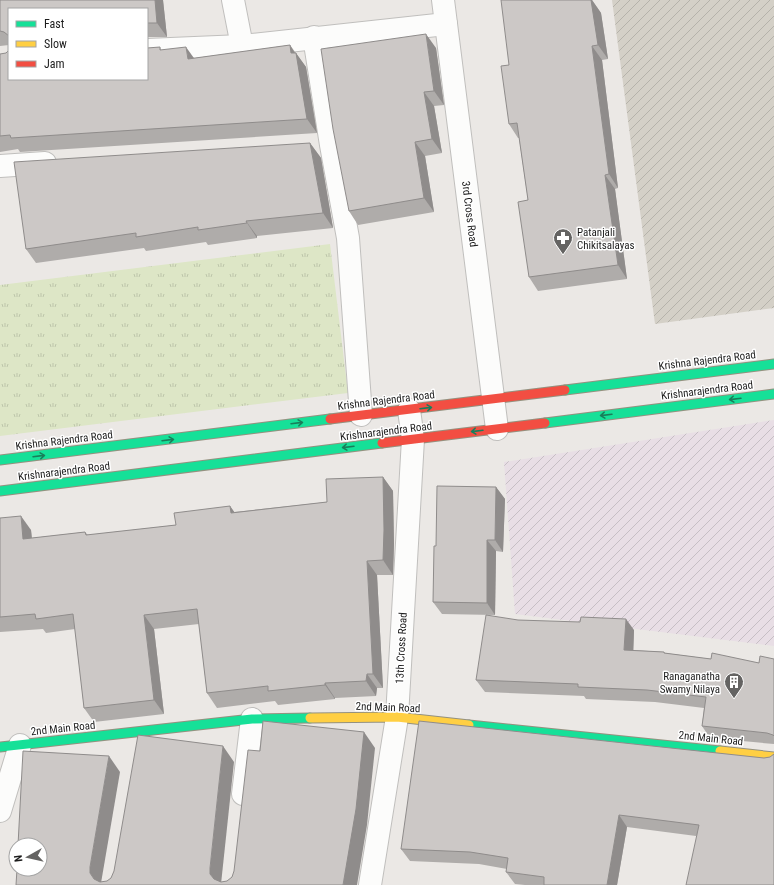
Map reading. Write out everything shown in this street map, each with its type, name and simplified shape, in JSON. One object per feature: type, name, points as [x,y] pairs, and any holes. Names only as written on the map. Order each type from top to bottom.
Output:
[{"type":"main road","name":"Krishna Rajendra Road","points":[[0,460],[774,364]]},
{"type":"main road","name":"Krishnarajendra Road","points":[[0,491],[774,394]]},
{"type":"main road","name":"2nd Main Road","points":[[10,746],[252,719],[397,717],[774,757]]},
{"type":"street","points":[[232,0],[242,46]]},
{"type":"street","name":"3rd Cross Road","points":[[443,0],[497,429]]},
{"type":"street","points":[[148,50],[242,46],[314,37],[446,24]]},
{"type":"street","points":[[314,37],[331,146],[348,238],[361,415]]},
{"type":"street","points":[[308,147],[331,146]]},
{"type":"street","points":[[0,166],[63,162]]},
{"type":"street","name":"13th Cross Road","points":[[370,885],[397,717],[413,439],[408,410]]},
{"type":"street","points":[[241,814],[252,719]]},
{"type":"street","points":[[136,755],[140,732]]},
{"type":"street","points":[[0,811],[10,746]]},
{"type":"shaded area","points":[[612,0],[774,0],[774,308],[655,324]]},
{"type":"shaded area","points":[[774,420],[774,646],[515,614],[504,462]]},
{"type":"green space","points":[[330,244],[348,393],[0,436],[0,285]]},
{"type":"building","points":[[0,0],[155,0],[157,23],[148,23],[148,8],[8,8],[8,35],[0,31]]},
{"type":"building","points":[[501,0],[591,0],[598,45],[592,46],[609,174],[605,175],[618,265],[529,277],[518,202],[528,200],[517,123],[509,124],[501,66],[509,65]]},
{"type":"building","points":[[426,34],[434,91],[424,92],[432,139],[415,142],[424,198],[349,211],[333,129],[321,49]]},
{"type":"building","points":[[290,45],[291,53],[296,53],[307,119],[11,138],[10,135],[0,136],[0,54],[8,51],[8,80],[148,80],[148,48],[160,47],[160,50],[186,47],[188,59]]},
{"type":"building","points":[[310,143],[323,213],[246,221],[247,223],[198,230],[198,227],[136,237],[136,233],[26,249],[14,162]]},
{"type":"building","points":[[383,477],[383,560],[367,561],[373,674],[367,674],[366,681],[325,683],[325,685],[268,691],[268,686],[207,693],[197,609],[144,615],[154,700],[84,708],[73,614],[36,619],[35,614],[0,617],[0,518],[21,516],[23,539],[85,532],[86,535],[176,525],[174,513],[230,506],[231,513],[327,502],[326,479]]},
{"type":"building","points":[[437,486],[496,487],[495,540],[487,540],[487,603],[433,602]]},
{"type":"building","points":[[486,615],[518,620],[580,622],[581,617],[626,619],[624,650],[664,652],[711,659],[712,653],[759,663],[760,656],[774,659],[774,736],[767,733],[702,726],[706,697],[647,690],[578,687],[578,684],[476,680]]},
{"type":"building","points":[[263,721],[364,732],[356,809],[343,885],[16,885],[16,877],[48,877],[48,837],[18,837],[23,751],[109,756],[90,867],[90,873],[94,879],[100,882],[107,881],[111,878],[114,871],[138,735],[223,746],[210,868],[210,874],[214,879],[221,882],[227,881],[232,877],[234,871],[248,750],[260,751]]},
{"type":"building","points":[[419,721],[764,758],[770,757],[774,754],[774,885],[686,885],[699,825],[619,815],[607,885],[544,885],[544,877],[506,872],[508,858],[470,852],[401,849]]},
{"type":"traffic: fast","points":[[565,390],[774,364]]},
{"type":"traffic: fast","points":[[545,423],[774,394]]},
{"type":"traffic: fast","points":[[0,460],[330,419]]},
{"type":"traffic: fast","points":[[0,491],[382,443]]},
{"type":"traffic: fast","points":[[0,747],[252,719],[310,718]]},
{"type":"traffic: fast","points":[[469,725],[720,751]]},
{"type":"traffic: slow","points":[[310,718],[397,717],[469,725]]},
{"type":"traffic: slow","points":[[720,751],[774,757]]},
{"type":"traffic: jam","points":[[330,419],[565,390]]},
{"type":"traffic: jam","points":[[382,443],[545,423]]},
{"type":"place","name":"Patanjali Chikitsalayas","points":[[563,255]]},
{"type":"place","name":"Ranaganatha Swamy Nilaya","points":[[734,699]]}]
